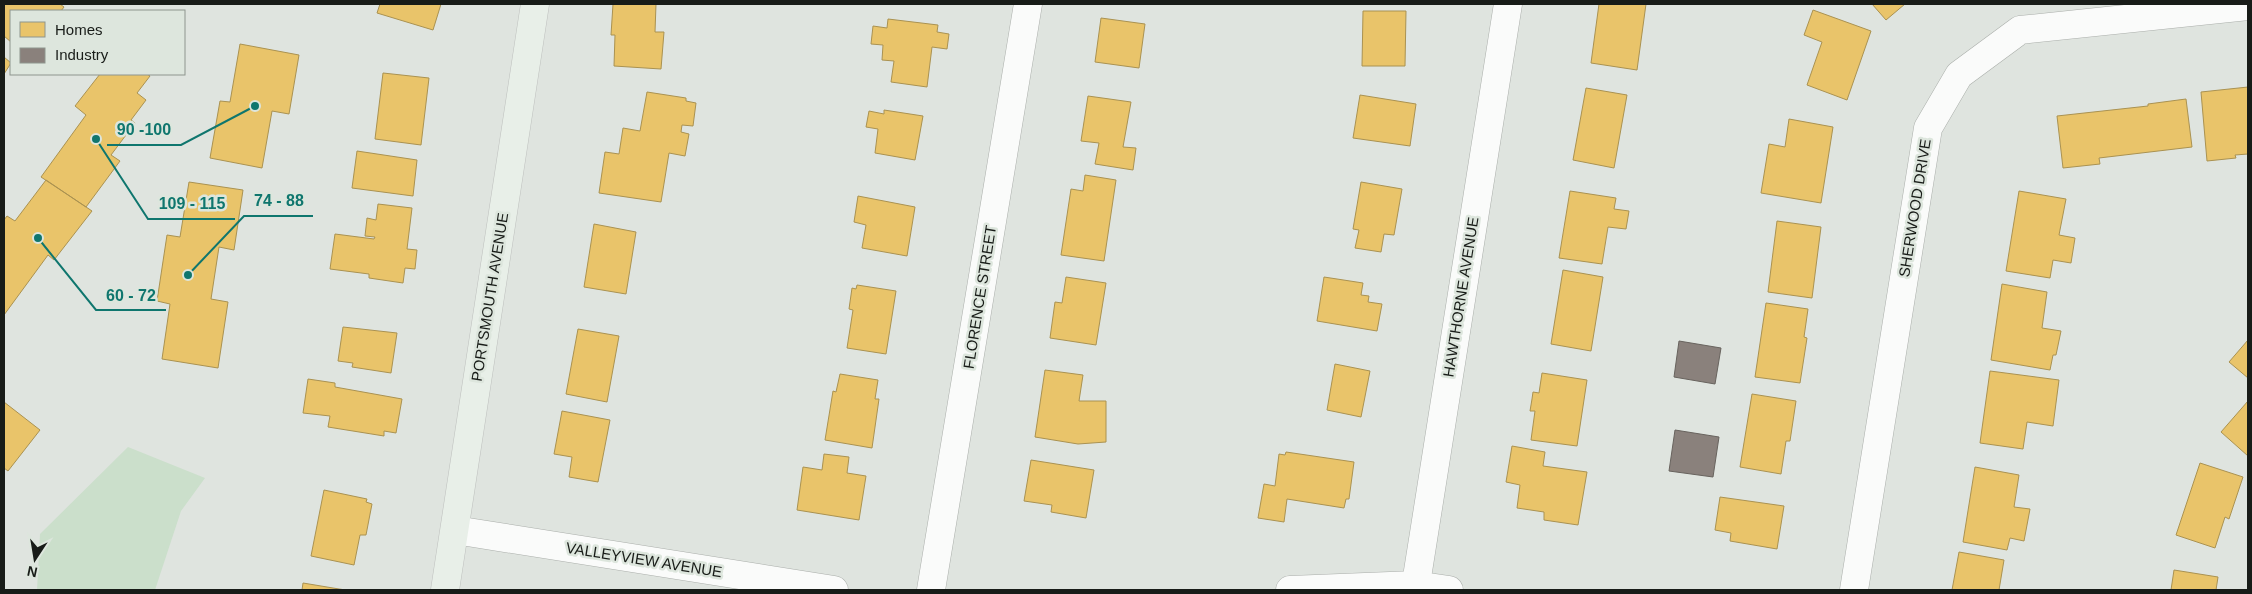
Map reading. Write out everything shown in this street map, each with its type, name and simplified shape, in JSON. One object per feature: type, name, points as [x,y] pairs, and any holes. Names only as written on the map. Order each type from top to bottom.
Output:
[{"type":"main road","name":"PORTSMOUTH AVENUE","points":[[445,590],[535,4]]},
{"type":"street","name":"FLORENCE STREET","points":[[931,590],[1028,4]]},
{"type":"street","name":"HAWTHORNE AVENUE","points":[[1415,588],[1508,4]]},
{"type":"street","name":"SHERWOOD DRIVE","points":[[1854,590],[1928,128],[1959,75],[2020,30],[2248,6]]},
{"type":"street","name":"VALLEYVIEW AVENUE","points":[[455,530],[834,590]]},
{"type":"street","points":[[1290,590],[1415,588],[1449,590]]},
{"type":"green space","points":[[128,447],[205,478],[181,511],[155,590],[37,590],[40,534]]},
{"type":"building: Homes","points":[[4,4],[60,4],[64,7],[62,10],[10,10],[10,41],[4,36]]},
{"type":"building: Homes","points":[[380,4],[441,4],[433,30],[377,13]]},
{"type":"building: Homes","points":[[613,4],[656,4],[655,32],[664,32],[661,69],[614,66],[615,35],[611,35]]},
{"type":"building: Homes","points":[[1599,4],[1646,4],[1637,70],[1591,63]]},
{"type":"building: Homes","points":[[1872,4],[1905,4],[1886,20]]},
{"type":"building: Homes","points":[[1813,10],[1871,31],[1847,100],[1807,85],[1822,42],[1804,35]]},
{"type":"building: Homes","points":[[1363,11],[1406,11],[1405,66],[1362,66]]},
{"type":"building: Homes","points":[[1101,18],[1145,24],[1139,68],[1095,62]]},
{"type":"building: Homes","points":[[888,19],[938,25],[937,32],[949,34],[947,49],[932,47],[927,87],[891,82],[894,61],[882,60],[883,45],[871,44],[873,26],[887,28]]},
{"type":"building: Homes","points":[[240,44],[299,55],[289,114],[272,111],[262,168],[210,158],[220,101],[230,102]]},
{"type":"building: Homes","points":[[4,57],[10,62],[10,65],[4,74]]},
{"type":"building: Homes","points":[[383,73],[429,78],[421,145],[375,139]]},
{"type":"building: Homes","points":[[99,75],[150,76],[137,93],[146,100],[131,120],[135,123],[111,155],[120,161],[86,207],[41,177],[86,115],[75,106]]},
{"type":"building: Homes","points":[[2248,87],[2248,154],[2235,155],[2236,158],[2207,161],[2201,92]]},
{"type":"building: Homes","points":[[1586,88],[1627,95],[1614,168],[1573,160]]},
{"type":"building: Homes","points":[[647,92],[686,98],[686,101],[696,103],[693,126],[682,125],[681,132],[689,134],[685,156],[669,153],[661,202],[599,193],[605,152],[619,154],[623,128],[640,131]]},
{"type":"building: Homes","points":[[1360,95],[1416,104],[1410,146],[1353,138]]},
{"type":"building: Homes","points":[[1088,96],[1131,102],[1123,147],[1136,148],[1133,170],[1095,164],[1099,143],[1081,141]]},
{"type":"building: Homes","points":[[2186,99],[2192,147],[2099,158],[2100,164],[2063,168],[2057,116],[2148,106],[2148,104]]},
{"type":"building: Homes","points":[[884,110],[923,116],[915,160],[875,153],[878,129],[866,127],[869,111],[884,114]]},
{"type":"building: Homes","points":[[1789,119],[1833,127],[1821,203],[1761,193],[1769,144],[1785,147]]},
{"type":"building: Homes","points":[[357,151],[417,160],[413,196],[352,188]]},
{"type":"building: Homes","points":[[1085,175],[1116,180],[1104,261],[1061,255],[1071,189],[1083,191]]},
{"type":"building: Homes","points":[[46,180],[92,211],[54,260],[48,255],[4,315],[4,220],[7,216],[15,221]]},
{"type":"building: Homes","points":[[189,182],[243,190],[234,250],[219,247],[211,299],[228,302],[218,368],[162,359],[170,304],[157,301],[167,235],[180,237]]},
{"type":"building: Homes","points":[[1361,182],[1402,189],[1394,235],[1384,234],[1381,252],[1355,248],[1359,230],[1353,229]]},
{"type":"building: Homes","points":[[1570,191],[1616,198],[1614,209],[1629,211],[1626,229],[1608,227],[1602,264],[1559,258]]},
{"type":"building: Homes","points":[[2019,191],[2066,199],[2059,235],[2075,238],[2071,263],[2053,260],[2050,278],[2006,271]]},
{"type":"building: Homes","points":[[858,196],[915,207],[907,256],[862,248],[866,225],[854,222]]},
{"type":"building: Homes","points":[[378,204],[412,208],[407,249],[417,250],[415,269],[405,268],[403,283],[369,278],[369,274],[330,269],[335,234],[374,239],[375,237],[365,236],[367,218],[376,220]]},
{"type":"building: Homes","points":[[1777,221],[1821,227],[1812,298],[1768,292]]},
{"type":"building: Homes","points":[[594,224],[636,232],[626,294],[584,287]]},
{"type":"building: Homes","points":[[1563,270],[1603,277],[1591,351],[1551,344]]},
{"type":"building: Homes","points":[[1066,277],[1106,283],[1096,345],[1050,338],[1055,302],[1062,303]]},
{"type":"building: Homes","points":[[1324,277],[1363,283],[1361,295],[1369,296],[1368,302],[1382,304],[1377,331],[1317,321]]},
{"type":"building: Homes","points":[[2002,284],[2047,292],[2042,328],[2061,331],[2056,355],[2053,355],[2050,370],[1991,360]]},
{"type":"building: Homes","points":[[857,285],[896,291],[886,354],[847,348],[853,310],[849,309],[852,288],[856,289]]},
{"type":"building: Homes","points":[[1766,303],[1808,309],[1804,337],[1807,338],[1800,383],[1755,377]]},
{"type":"building: Homes","points":[[343,327],[397,333],[391,373],[352,367],[353,363],[338,361]]},
{"type":"building: Homes","points":[[578,329],[619,336],[607,402],[566,394]]},
{"type":"building: Homes","points":[[2248,340],[2248,378],[2229,362]]},
{"type":"building: Homes","points":[[1335,364],[1370,371],[1361,417],[1327,410]]},
{"type":"building: Homes","points":[[1045,370],[1083,375],[1079,401],[1106,401],[1106,442],[1078,444],[1035,437]]},
{"type":"building: Homes","points":[[1990,371],[2059,380],[2053,426],[2027,422],[2023,449],[1980,443]]},
{"type":"building: Homes","points":[[1542,373],[1587,380],[1577,446],[1531,440],[1535,411],[1530,411],[1533,392],[1539,393]]},
{"type":"building: Homes","points":[[840,374],[878,380],[875,399],[879,399],[872,448],[825,440],[833,391],[836,392]]},
{"type":"building: Homes","points":[[308,379],[335,383],[335,387],[402,399],[396,433],[384,431],[384,436],[328,427],[330,416],[303,413]]},
{"type":"building: Homes","points":[[1752,394],[1796,401],[1790,441],[1786,441],[1781,474],[1740,467]]},
{"type":"building: Homes","points":[[2248,401],[2248,456],[2221,432]]},
{"type":"building: Homes","points":[[4,402],[40,430],[8,471],[4,468]]},
{"type":"building: Homes","points":[[562,411],[610,420],[598,482],[569,477],[572,457],[554,454]]},
{"type":"building: Homes","points":[[1512,446],[1545,452],[1543,466],[1587,472],[1578,525],[1544,520],[1544,512],[1517,508],[1520,485],[1506,482]]},
{"type":"building: Homes","points":[[1286,452],[1354,462],[1349,499],[1346,499],[1344,508],[1287,499],[1284,522],[1258,518],[1264,484],[1275,486],[1279,454],[1285,455]]},
{"type":"building: Homes","points":[[824,454],[849,457],[847,473],[866,476],[859,520],[797,510],[803,467],[822,470]]},
{"type":"building: Homes","points":[[1031,460],[1094,470],[1086,518],[1051,512],[1052,505],[1024,501]]},
{"type":"building: Homes","points":[[2200,463],[2243,477],[2229,519],[2225,517],[2215,548],[2176,535]]},
{"type":"building: Homes","points":[[1975,467],[2019,475],[2014,507],[2030,509],[2024,541],[2010,538],[2007,550],[1963,542]]},
{"type":"building: Homes","points":[[324,490],[367,499],[366,502],[372,504],[366,535],[360,535],[354,565],[311,556]]},
{"type":"building: Homes","points":[[1720,497],[1784,506],[1777,549],[1730,541],[1731,533],[1715,530]]},
{"type":"building: Homes","points":[[1959,552],[2004,560],[1999,590],[1952,590]]},
{"type":"building: Homes","points":[[2174,570],[2218,577],[2216,590],[2171,590]]},
{"type":"building: Homes","points":[[303,583],[339,589],[346,590],[302,590]]},
{"type":"building: Industry","points":[[1679,341],[1721,348],[1715,384],[1674,377]]},
{"type":"building: Industry","points":[[1675,430],[1719,437],[1713,477],[1669,471]]},
{"type":"place","name":"90 -100","points":[[255,106]]},
{"type":"place","name":"109 - 115","points":[[96,139]]},
{"type":"place","name":"60 - 72","points":[[38,238]]},
{"type":"place","name":"74 - 88","points":[[188,275]]}]
